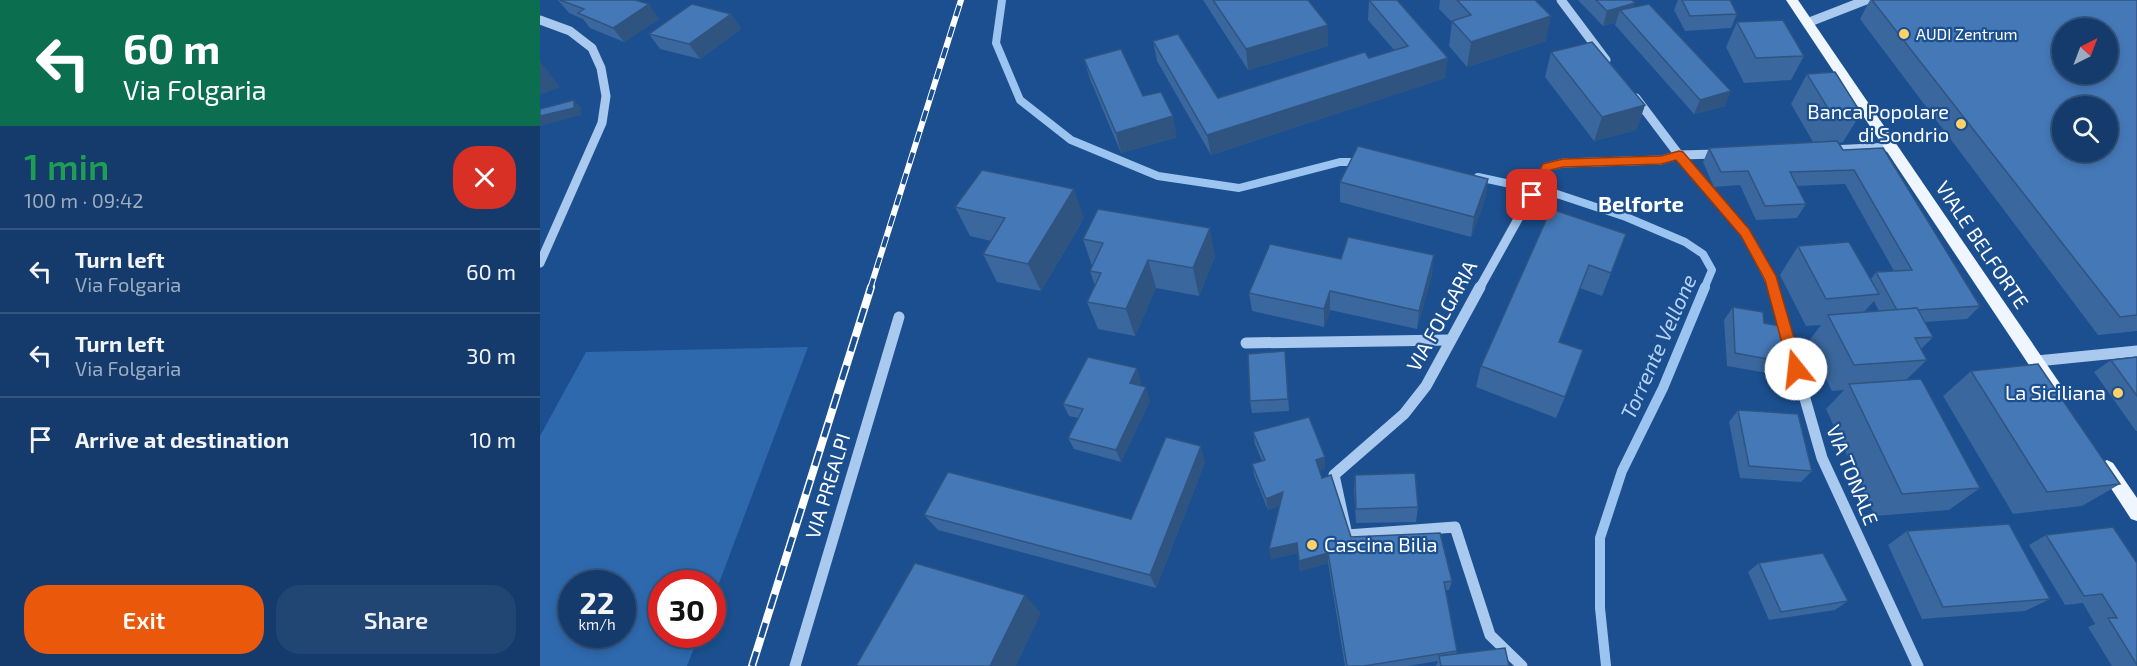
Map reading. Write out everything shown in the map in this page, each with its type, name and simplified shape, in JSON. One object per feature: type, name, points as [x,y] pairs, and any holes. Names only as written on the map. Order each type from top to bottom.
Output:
[{"type":"main road","name":"VIALE BELFORTE","points":[[1792,0],[2069,410]]},
{"type":"main road","points":[[2101,459],[2137,513]]},
{"type":"street","points":[[1561,0],[1616,73]]},
{"type":"street","points":[[1807,22],[1866,0]]},
{"type":"street","points":[[540,20],[570,31],[592,48],[601,68],[606,96],[602,123],[540,263]]},
{"type":"street","name":"VIA TONALE","points":[[1630,92],[1679,155],[1745,233],[1771,280],[1822,458],[1918,666]]},
{"type":"street","points":[[1816,150],[1892,147]]},
{"type":"street","name":"VIA FOLGARIA","points":[[1522,666],[1490,635],[1455,527],[1347,535],[1334,475],[1404,414],[1426,386],[1547,167],[1563,163],[1661,160],[1679,155],[1724,154]]},
{"type":"street","name":"VIA PREALPI","points":[[795,666],[899,317]]},
{"type":"street","points":[[1246,343],[1450,340]]},
{"type":"street","points":[[2037,361],[2137,351]]},
{"type":"shaded area","points":[[808,347],[724,570],[648,570],[648,648],[694,648],[687,666],[540,666],[540,436],[586,352]]},
{"type":"building","points":[[560,0],[635,0],[649,4],[613,28],[578,13],[584,9]]},
{"type":"building","points":[[1213,0],[1308,0],[1328,25],[1246,49]]},
{"type":"building","points":[[1369,0],[1397,0],[1448,58],[1207,135],[1153,41],[1178,34],[1218,98],[1365,52],[1369,58],[1408,46]]},
{"type":"building","points":[[1457,0],[1535,0],[1551,16],[1471,42],[1452,21],[1471,15]]},
{"type":"building","points":[[1596,0],[1632,0],[1635,3],[1607,11]]},
{"type":"building","points":[[1682,0],[1730,0],[1737,14],[1690,16]]},
{"type":"building","points":[[1872,0],[2137,0],[2137,315],[2120,317]]},
{"type":"building","points":[[692,4],[731,14],[689,44],[649,34]]},
{"type":"building","points":[[1649,4],[1731,91],[1700,100],[1620,10]]},
{"type":"building","points":[[1783,20],[1804,56],[1756,58],[1737,22]]},
{"type":"building","points":[[1592,42],[1645,105],[1602,117],[1551,52]]},
{"type":"building","points":[[1121,49],[1143,96],[1161,92],[1173,116],[1116,133],[1084,59]]},
{"type":"building","points":[[1835,72],[1861,113],[1832,115],[1807,74]]},
{"type":"building","points":[[574,100],[574,108],[540,116],[540,109]]},
{"type":"building","points":[[1837,141],[1843,150],[1883,148],[1980,306],[1897,310],[1876,272],[1912,270],[1854,170],[1790,172],[1806,204],[1765,206],[1748,171],[1721,172],[1709,148]]},
{"type":"building","points":[[1358,146],[1488,179],[1474,217],[1340,182]]},
{"type":"building","points":[[982,170],[1074,189],[1028,264],[983,254],[1005,218],[955,207]]},
{"type":"building","points":[[1098,209],[1210,228],[1193,268],[1148,260],[1126,309],[1087,302],[1101,273],[1090,271],[1103,243],[1083,239]]},
{"type":"building","points":[[1551,209],[1626,234],[1611,273],[1589,265],[1559,342],[1583,350],[1565,397],[1481,366]]},
{"type":"building","points":[[1348,237],[1434,255],[1419,311],[1330,291],[1324,309],[1249,293],[1270,244],[1341,259]]},
{"type":"building","points":[[1849,242],[1879,294],[1826,299],[1798,246]]},
{"type":"building","points":[[1733,307],[1763,312],[1764,323],[1786,327],[1789,363],[1735,353]]},
{"type":"building","points":[[1917,308],[1933,337],[1915,338],[1927,360],[1854,365],[1828,315]]},
{"type":"building","points":[[1285,351],[1288,399],[1250,401],[1248,354]]},
{"type":"building","points":[[1088,357],[1137,368],[1130,383],[1146,387],[1116,450],[1068,438],[1083,409],[1063,404]]},
{"type":"building","points":[[2137,357],[2137,396],[2111,360]]},
{"type":"building","points":[[2038,364],[2120,484],[2047,492],[1971,371]]},
{"type":"building","points":[[1921,379],[1980,488],[1902,494],[1849,384]]},
{"type":"building","points":[[1738,410],[1798,414],[1812,471],[1749,466]]},
{"type":"building","name":"Cascina Bilia","points":[[1309,417],[1325,457],[1316,460],[1322,478],[1331,475],[1351,537],[1440,533],[1452,581],[1444,582],[1457,651],[1364,666],[1347,666],[1328,553],[1299,561],[1297,543],[1269,549],[1283,492],[1266,499],[1252,464],[1265,460],[1253,432]]},
{"type":"building","points":[[1166,437],[1201,446],[1150,575],[924,515],[948,472],[1131,519]]},
{"type":"building","points":[[1415,473],[1418,507],[1356,509],[1355,475]]},
{"type":"building","points":[[2009,524],[2050,599],[1943,607],[1907,531]]},
{"type":"building","points":[[2113,527],[2137,563],[2137,665],[2108,618],[2117,618],[2102,594],[2084,596],[2046,535]]},
{"type":"building","points":[[1823,553],[1848,601],[1781,612],[1759,563]]},
{"type":"building","points":[[915,563],[1025,595],[990,666],[856,666]]},
{"type":"building","points":[[1505,648],[1509,666],[1441,666],[1439,656]]},
{"type":"waterway","name":"Torrente Vellone","points":[[1002,0],[996,43],[1020,100],[1071,140],[1158,176],[1239,188],[1340,162],[1361,162]]},
{"type":"waterway","name":"Torrente Vellone","points":[[1478,177],[1557,194],[1626,217],[1685,242],[1703,254],[1712,270],[1704,289]]},
{"type":"waterway","name":"Torrente Vellone","points":[[1606,666],[1600,608],[1600,538],[1622,471],[1663,388],[1705,287]]},
{"type":"railway","points":[[870,289],[961,0]]},
{"type":"railway","points":[[752,666],[871,287]]},
{"type":"place","name":"AUDI Zentrum","points":[[1904,34]]},
{"type":"place","name":"Banca Popolare di Sondrio","points":[[1961,124]]},
{"type":"place","name":"La Siciliana","points":[[2118,393]]},
{"type":"place","name":"Cascina Bilia","points":[[1312,545]]},
{"type":"district","name":"Belforte","points":[[1641,204]]},
{"type":"route","points":[[1532,195],[1547,167],[1563,163],[1661,160],[1679,155],[1745,233],[1771,280],[1796,369]]}]
